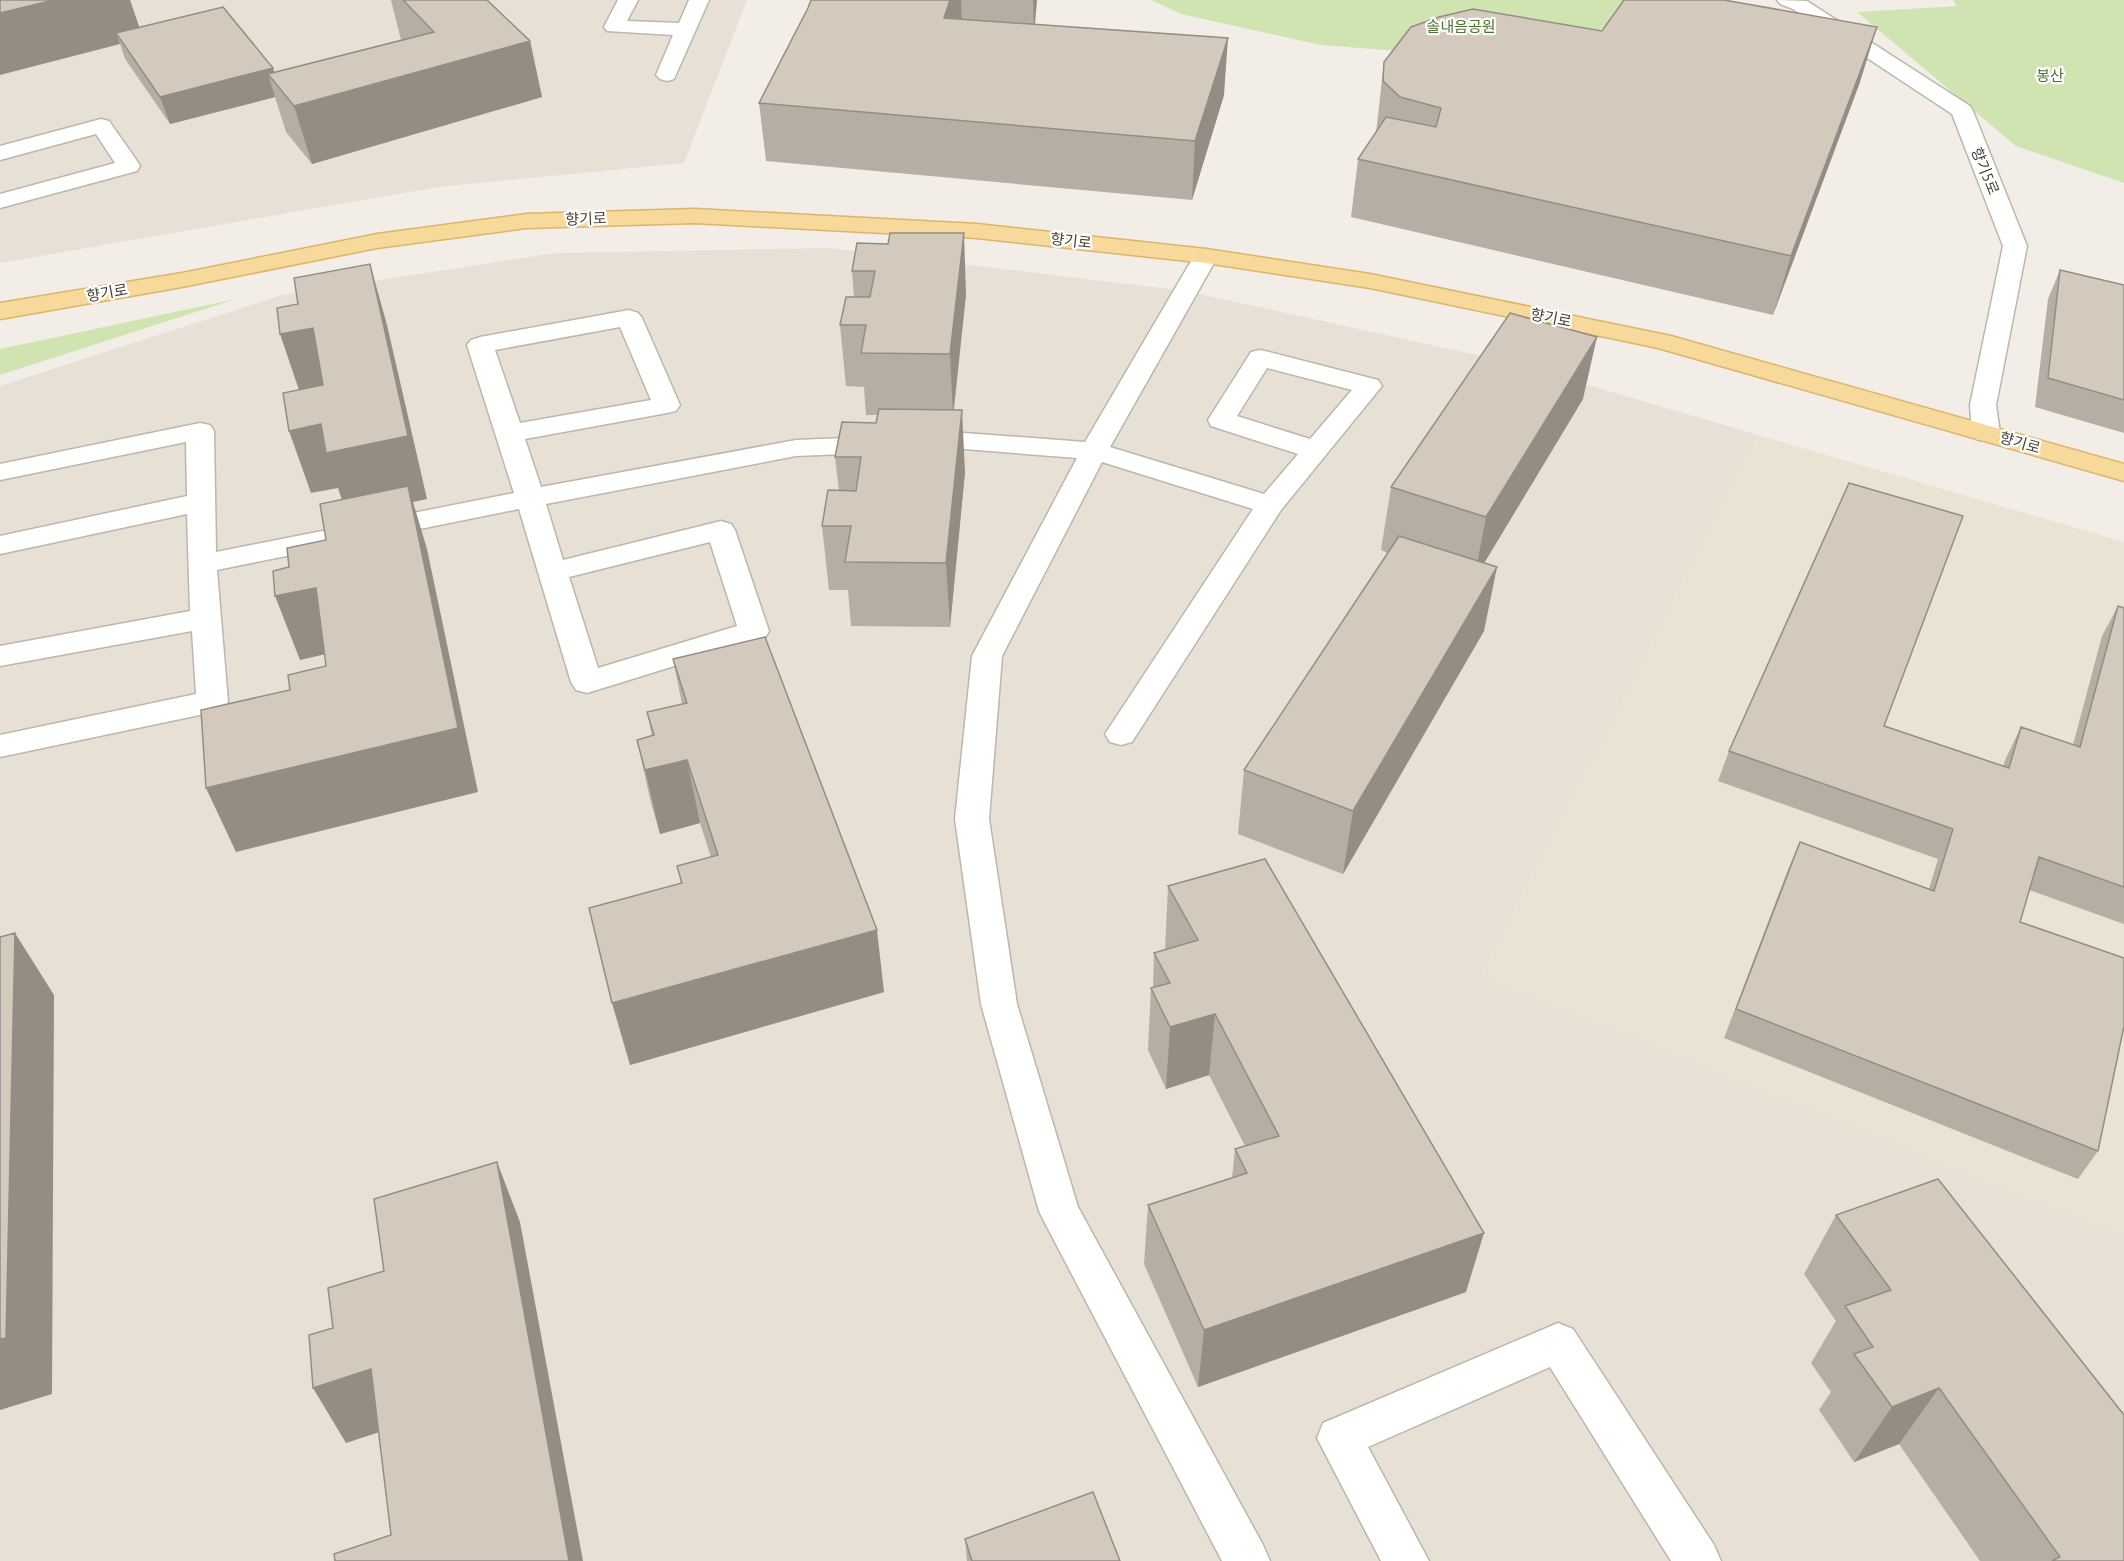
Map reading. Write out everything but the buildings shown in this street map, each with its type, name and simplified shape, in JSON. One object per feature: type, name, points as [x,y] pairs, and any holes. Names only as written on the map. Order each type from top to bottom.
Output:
[{"type":"main road","name":"향기로","points":[[0,311],[182,280],[377,241],[526,221],[695,216],[977,231],[1206,256],[1370,281],[1662,341],[2124,473]]},
{"type":"street","points":[[628,0],[614,27],[686,29]]},
{"type":"street","points":[[667,75],[699,0]]},
{"type":"street","name":"향기5로","points":[[1787,0],[1800,5],[1962,111],[2015,246],[1983,405],[1986,433]]},
{"type":"street","points":[[0,153],[101,126],[129,166],[0,201]]},
{"type":"street","points":[[1206,256],[1094,451],[987,656],[972,819],[999,1004],[1059,1211],[1247,1561]]},
{"type":"street","points":[[510,433],[667,405],[629,318],[480,345],[531,498],[552,572],[587,682],[754,631],[721,530],[552,572]]},
{"type":"street","points":[[1121,734],[1270,505],[1369,386],[1260,358],[1221,420],[1315,450]]},
{"type":"street","points":[[0,472],[200,431],[202,564],[212,702],[0,746]]},
{"type":"street","points":[[202,564],[796,448],[964,441],[1094,451],[1270,505]]},
{"type":"street","points":[[0,544],[201,502]]},
{"type":"street","points":[[0,656],[206,618]]},
{"type":"street","points":[[1406,1561],[1339,1438],[1558,1343],[1698,1561]]},
{"type":"shaded area","points":[[0,0],[747,0],[684,163],[438,187],[0,263]]},
{"type":"shaded area","points":[[828,248],[1186,291],[1513,363],[1758,435],[1481,975],[2124,1237],[2124,1561],[0,1561],[0,386],[282,295],[555,253]]},
{"type":"shaded area","points":[[1758,435],[2124,542],[2124,1237],[1481,975]]},
{"type":"green space","name":"솔내음공원","points":[[1151,0],[1658,0],[1655,5],[1572,42],[1450,55],[1321,45],[1181,14]]},
{"type":"green space","name":"봉산","points":[[1953,0],[2124,0],[2124,183],[2016,146],[1857,12],[1957,6]]},
{"type":"green space","points":[[236,299],[0,375],[0,349]]}]
